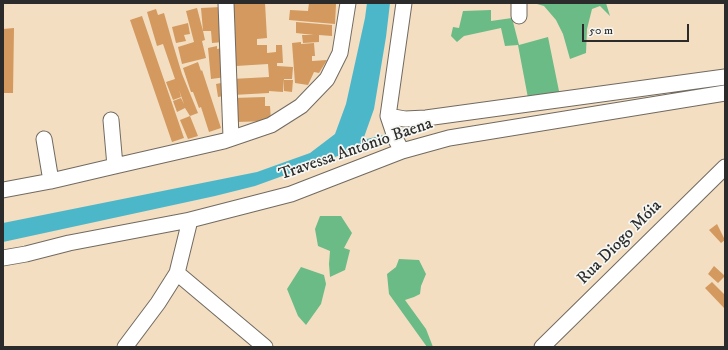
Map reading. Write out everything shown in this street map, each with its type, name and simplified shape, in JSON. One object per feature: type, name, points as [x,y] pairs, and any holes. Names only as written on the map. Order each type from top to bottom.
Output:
[{"type":"street","points":[[226,3],[231,138]]},
{"type":"street","points":[[3,190],[51,181],[231,138],[271,125],[301,106],[327,79],[340,53],[348,3]]},
{"type":"street","points":[[402,151],[396,140],[388,116],[404,3]]},
{"type":"street","name":"Travessa Antônio Baena","points":[[388,116],[414,119],[725,77]]},
{"type":"street","name":"Travessa Antônio Baena","points":[[3,258],[69,243],[190,220],[291,194],[402,151],[449,138],[725,93]]},
{"type":"street","points":[[447,115],[449,138]]},
{"type":"street","points":[[111,120],[115,166]]},
{"type":"street","points":[[44,139],[51,181]]},
{"type":"street","name":"Rua Diogo Móia","points":[[542,347],[725,167]]},
{"type":"street","points":[[125,347],[158,303],[177,273],[190,220]]},
{"type":"street","points":[[177,273],[265,347]]},
{"type":"green space","points":[[537,3],[606,3],[610,16],[600,6],[592,9],[587,29],[586,53],[570,59],[563,34],[556,20],[544,6]]},
{"type":"green space","points":[[491,10],[491,21],[512,18],[519,45],[548,37],[560,96],[528,98],[518,45],[505,46],[501,28],[464,36],[457,42],[451,36],[453,27],[459,28],[463,11]]},
{"type":"green space","points":[[320,216],[341,216],[352,233],[344,248],[350,250],[345,270],[330,277],[330,251],[318,246],[315,229]]},
{"type":"green space","points":[[399,259],[419,260],[426,274],[421,286],[420,294],[405,300],[426,329],[433,347],[427,347],[389,294],[387,274],[396,267]]},
{"type":"green space","points":[[301,267],[324,275],[326,284],[321,304],[306,325],[298,316],[287,289]]},
{"type":"water","points":[[367,3],[390,3],[374,109],[363,140],[387,134],[388,144],[346,153],[255,186],[3,242],[3,223],[257,172],[310,153],[335,134],[346,104]]},
{"type":"building","points":[[232,3],[265,3],[267,38],[257,39],[257,45],[267,45],[267,53],[276,52],[276,45],[282,45],[283,63],[277,63],[277,66],[293,67],[292,79],[284,79],[283,92],[269,91],[269,93],[233,95],[232,79],[269,77],[268,64],[236,66],[236,55],[231,55]]},
{"type":"building","points":[[309,3],[336,4],[335,24],[289,20],[290,10],[308,11]]},
{"type":"building","points":[[221,7],[223,42],[212,43],[211,31],[203,31],[201,8]]},
{"type":"building","points":[[197,8],[205,40],[202,41],[206,58],[182,64],[178,47],[194,42],[186,11]]},
{"type":"building","points":[[156,9],[158,15],[164,13],[182,74],[198,113],[190,116],[185,108],[177,112],[173,101],[181,98],[184,104],[179,90],[181,97],[173,100],[166,82],[175,79],[163,44],[157,46],[147,12]]},
{"type":"building","points":[[142,16],[184,138],[172,142],[130,20]]},
{"type":"building","points":[[296,22],[332,25],[332,36],[319,35],[319,42],[303,43],[302,35],[314,35],[296,33]]},
{"type":"building","points":[[188,23],[190,34],[184,35],[186,41],[176,43],[172,27]]},
{"type":"building","points":[[14,28],[13,93],[3,93],[3,29]]},
{"type":"building","points":[[301,42],[301,44],[314,43],[315,56],[312,56],[312,61],[327,60],[319,73],[314,72],[308,85],[295,83],[292,43]]},
{"type":"building","points":[[217,46],[217,49],[223,48],[226,77],[211,79],[208,48]]},
{"type":"building","points":[[198,62],[221,128],[209,132],[201,107],[199,108],[193,92],[191,92],[183,68]]},
{"type":"building","points":[[284,80],[293,80],[292,92],[284,91]]},
{"type":"building","points":[[226,82],[228,95],[218,97],[216,84]]},
{"type":"building","points":[[265,97],[265,106],[270,106],[271,121],[235,122],[233,98]]},
{"type":"building","points":[[190,116],[198,136],[188,139],[180,120]]},
{"type":"building","points":[[717,224],[725,240],[721,243],[709,230]]},
{"type":"building","points":[[714,266],[725,276],[718,283],[708,274]]},
{"type":"building","points":[[712,282],[725,295],[724,308],[705,288]]}]
